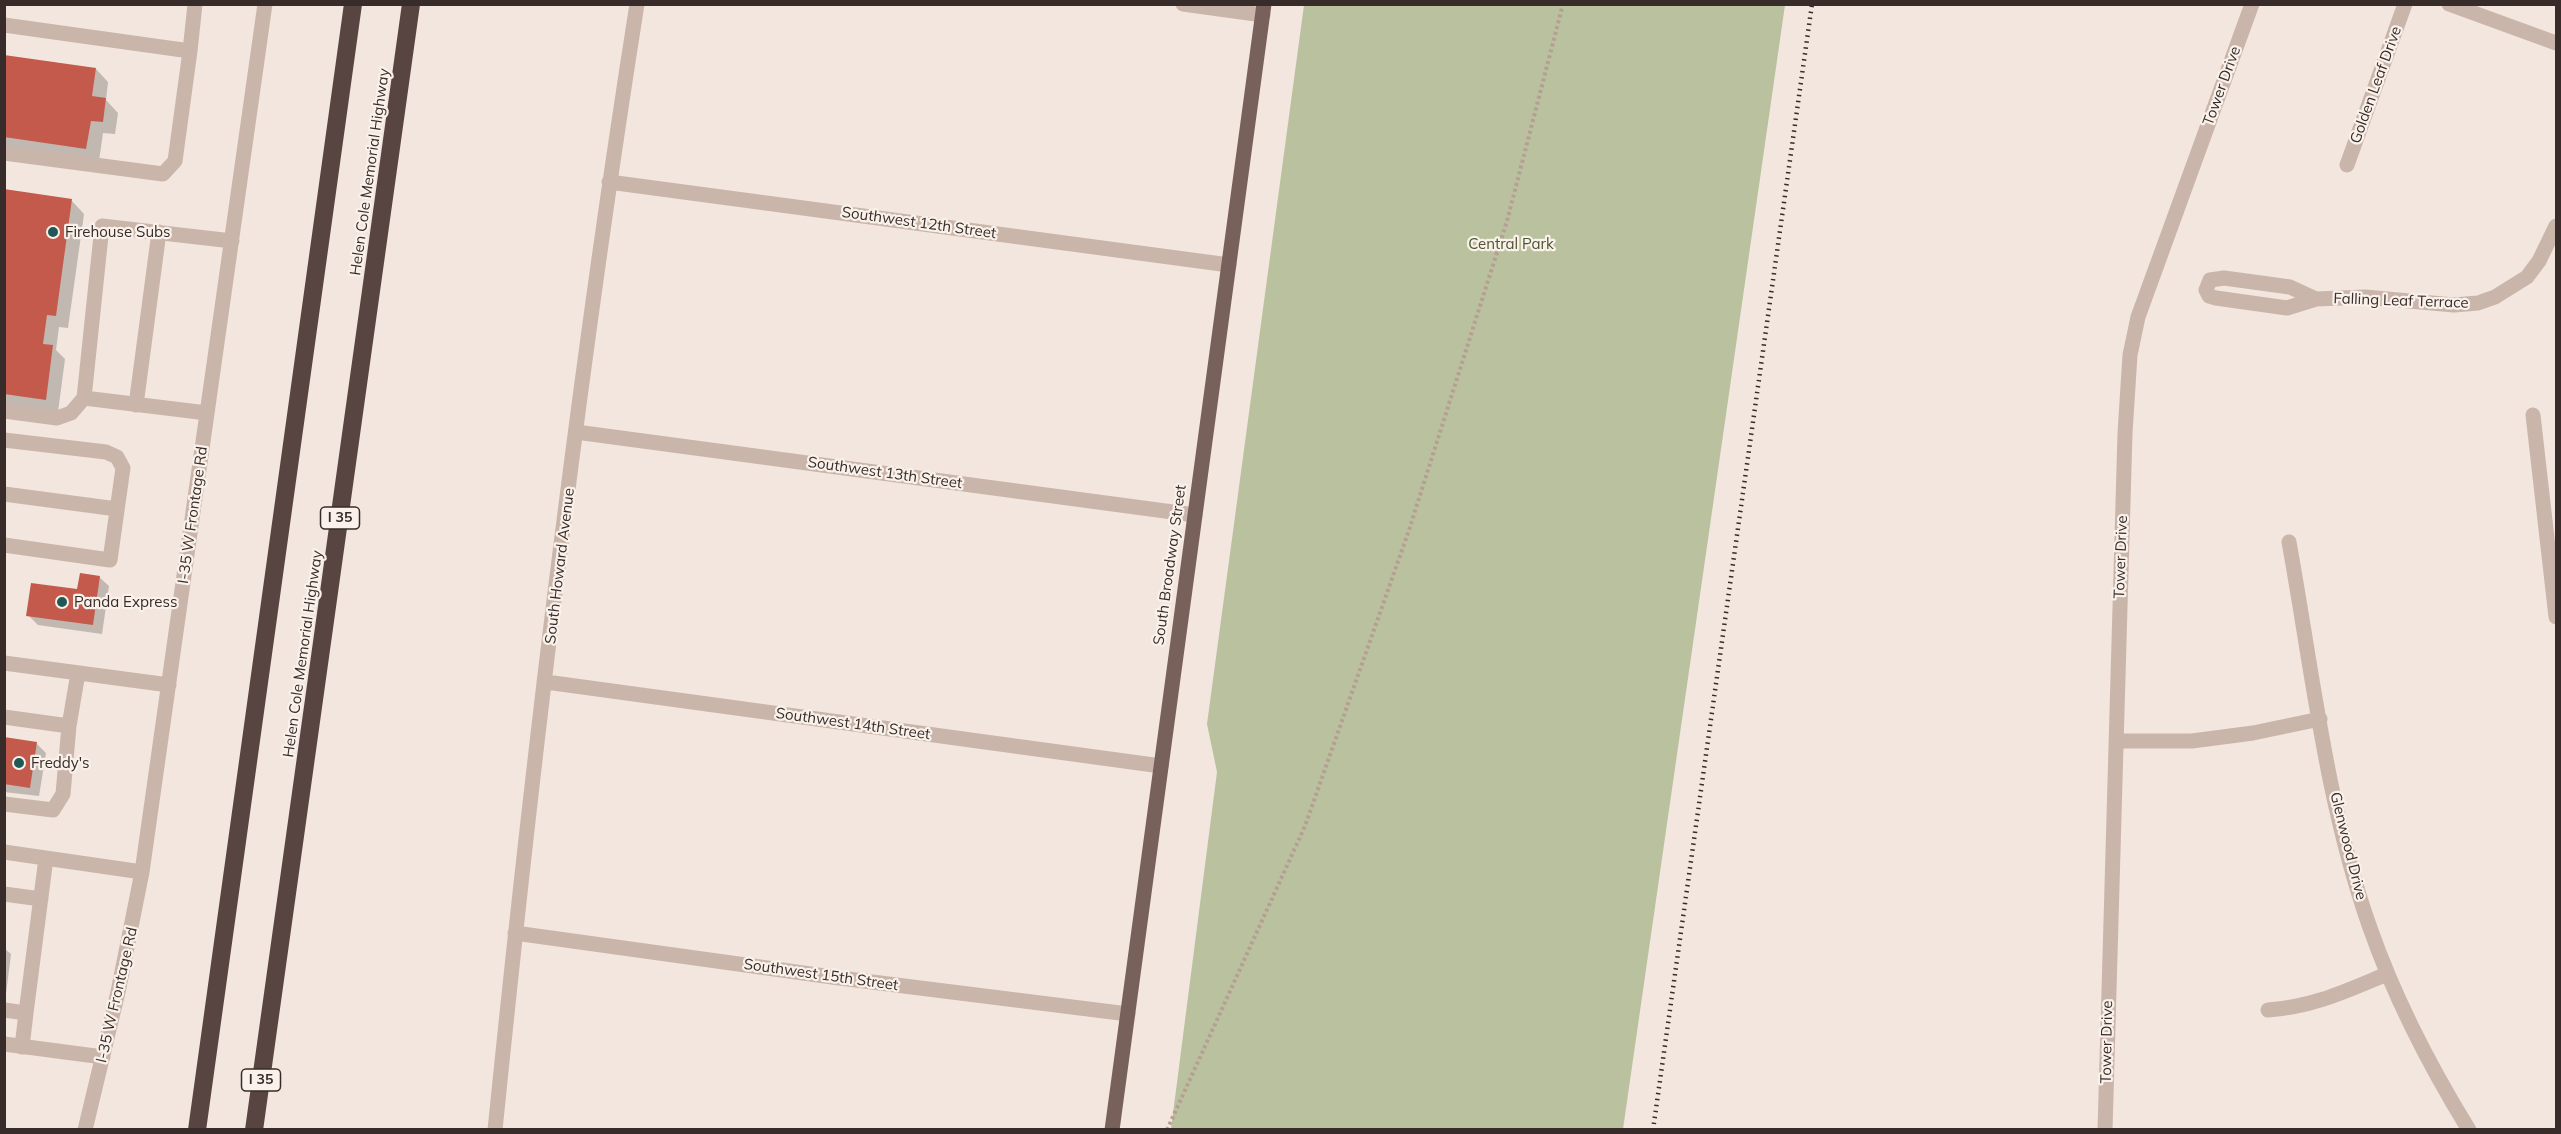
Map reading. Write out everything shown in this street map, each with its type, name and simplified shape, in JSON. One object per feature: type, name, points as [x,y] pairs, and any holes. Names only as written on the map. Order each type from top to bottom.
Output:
[{"type":"highway","points":[[197,1130],[353,4]]},
{"type":"highway","name":"Helen Cole Memorial Highway","points":[[254,1130],[411,4]]},
{"type":"main road","name":"South Broadway Street","points":[[1112,1130],[1263,10]]},
{"type":"street","points":[[4,153],[163,174],[175,161],[195,4]]},
{"type":"street","name":"I-35 W Frontage Rd","points":[[85,1130],[104,1057],[142,872],[265,4]]},
{"type":"street","name":"South Howard Avenue","points":[[495,1130],[515,933],[576,432],[609,182],[637,4]]},
{"type":"street","points":[[1183,4],[1263,10]]},
{"type":"street","name":"Tower Drive","points":[[2105,1130],[2125,433],[2130,355],[2139,317],[2252,4]]},
{"type":"street","name":"Golden Leaf Drive","points":[[2347,165],[2405,4]]},
{"type":"street","points":[[2449,4],[2556,43]]},
{"type":"street","points":[[4,25],[190,51]]},
{"type":"street","name":"Southwest 12th Street","points":[[609,182],[1229,265]]},
{"type":"street","points":[[4,411],[57,418],[71,413],[84,399],[102,226],[232,241]]},
{"type":"street","name":"Falling Leaf Terrace","points":[[2316,298],[2290,287],[2224,278],[2210,280],[2206,290],[2209,296],[2216,298],[2287,308],[2316,298],[2366,297],[2454,305],[2478,303],[2494,297],[2527,277],[2540,261],[2556,226]]},
{"type":"street","points":[[136,405],[159,232]]},
{"type":"street","points":[[84,399],[207,413]]},
{"type":"street","points":[[2533,415],[2550,497],[2556,617]]},
{"type":"street","name":"Southwest 13th Street","points":[[576,432],[1195,515]]},
{"type":"street","points":[[4,440],[106,452],[117,457],[123,468],[110,560],[4,545]]},
{"type":"street","points":[[4,494],[117,509]]},
{"type":"street","name":"Glenwood Drive","points":[[2289,542],[2320,719],[2349,858],[2368,924],[2387,974],[2437,1078],[2469,1130]]},
{"type":"street","points":[[4,663],[169,685]]},
{"type":"street","points":[[4,804],[53,810],[63,794],[69,726],[78,673]]},
{"type":"street","name":"Southwest 14th Street","points":[[546,682],[1161,766]]},
{"type":"street","points":[[4,717],[69,726]]},
{"type":"street","points":[[2117,741],[2192,741],[2253,733],[2320,719]]},
{"type":"street","points":[[4,852],[142,872]]},
{"type":"street","points":[[22,1047],[46,858]]},
{"type":"street","points":[[4,894],[41,899]]},
{"type":"street","name":"Southwest 15th Street","points":[[515,933],[832,977],[1128,1014]]},
{"type":"street","points":[[2268,1010],[2299,1008],[2314,1004],[2387,974]]},
{"type":"street","points":[[4,1010],[26,1013]]},
{"type":"street","points":[[4,1044],[104,1057]]},
{"type":"path","points":[[1167,1130],[1305,826],[1404,544],[1507,221],[1563,4]]},
{"type":"green space","name":"Central Park","points":[[1304,5],[1785,5],[1623,1129],[1171,1129],[1217,772],[1207,724]]},
{"type":"building","points":[[4,55],[96,68],[92,96],[106,98],[103,122],[91,121],[86,149],[4,137]]},
{"type":"building","points":[[4,189],[72,199],[56,316],[47,315],[43,344],[53,345],[46,400],[4,394]]},
{"type":"building","name":"Panda Express","points":[[80,573],[100,576],[93,625],[26,616],[31,583],[77,589]]},
{"type":"building","name":"Freddy's","points":[[4,737],[37,742],[30,788],[4,784]]},
{"type":"railway","points":[[1653,1130],[1812,4]]},
{"type":"place","name":"Firehouse Subs","points":[[53,232]]},
{"type":"place","name":"Panda Express","points":[[62,602]]},
{"type":"place","name":"Freddy's","points":[[19,763]]}]
